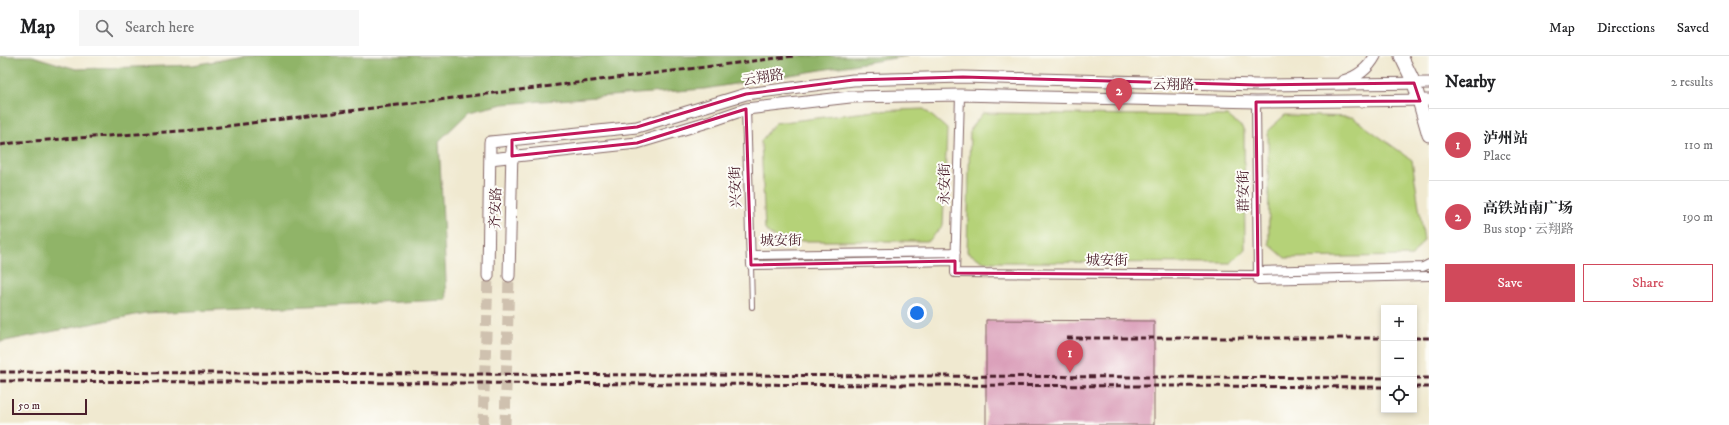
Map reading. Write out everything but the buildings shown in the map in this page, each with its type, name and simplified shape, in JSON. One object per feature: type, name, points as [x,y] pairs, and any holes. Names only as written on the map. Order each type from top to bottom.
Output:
[{"type":"main road","points":[[1401,56],[1424,101],[1429,135]]},
{"type":"street","points":[[1329,84],[1357,76],[1365,70],[1375,56]]},
{"type":"street","name":"云翔路","points":[[490,142],[637,127],[746,94],[853,80],[963,77],[1257,85],[1429,83]]},
{"type":"street","name":"云翔路","points":[[490,159],[637,142],[711,121],[746,109],[850,97],[960,95],[1256,102],[1424,101]]},
{"type":"street","name":"永安街","points":[[955,273],[960,95]]},
{"type":"street","name":"群安街","points":[[1256,102],[1258,275]]},
{"type":"street","name":"兴安街","points":[[746,109],[751,265]]},
{"type":"street","name":"齐安路","points":[[509,276],[512,140]]},
{"type":"street","name":"齐安路","points":[[488,276],[490,142]]},
{"type":"street","name":"城安街","points":[[751,255],[956,252]]},
{"type":"street","name":"城安街","points":[[751,265],[956,261]]},
{"type":"street","name":"城安街","points":[[1258,275],[1423,267],[1429,264]]},
{"type":"street","name":"城安街","points":[[955,273],[1429,276]]},
{"type":"lane","points":[[751,265],[752,307]]},
{"type":"highlighted area","points":[[963,77],[1257,85],[1414,83],[1420,101],[1256,102],[1258,275],[955,273],[955,261],[751,265],[746,109],[637,143],[512,156],[512,140],[637,127],[746,94],[853,80]]},
{"type":"green space","points":[[0,56],[32,56],[76,69],[193,65],[244,56],[907,56],[704,89],[503,104],[469,112],[439,141],[447,300],[145,313],[0,342]]},
{"type":"green space","points":[[924,109],[947,129],[943,225],[929,241],[779,241],[765,230],[761,141],[775,123],[875,111]]},
{"type":"green space","points":[[983,113],[1228,116],[1244,129],[1245,249],[1231,263],[984,262],[967,252],[970,129]]},
{"type":"green space","points":[[1285,115],[1352,117],[1412,160],[1424,240],[1412,256],[1285,258],[1269,244],[1268,130]]},
{"type":"tunnel","points":[[483,425],[488,276]]},
{"type":"tunnel","points":[[505,425],[509,276]]},
{"type":"railway","points":[[0,145],[19,142],[195,130],[794,56]]},
{"type":"railway","points":[[1067,338],[1381,338]]},
{"type":"railway","points":[[1417,338],[1429,338]]},
{"type":"railway","points":[[0,372],[1381,378]]},
{"type":"railway","points":[[1417,378],[1429,378]]},
{"type":"railway","points":[[0,381],[1381,387]]},
{"type":"railway","points":[[1417,387],[1429,387]]},
{"type":"place","name":"高铁站南广场","points":[[1119,111]]},
{"type":"place","name":"泸州站","points":[[1070,373]]}]
